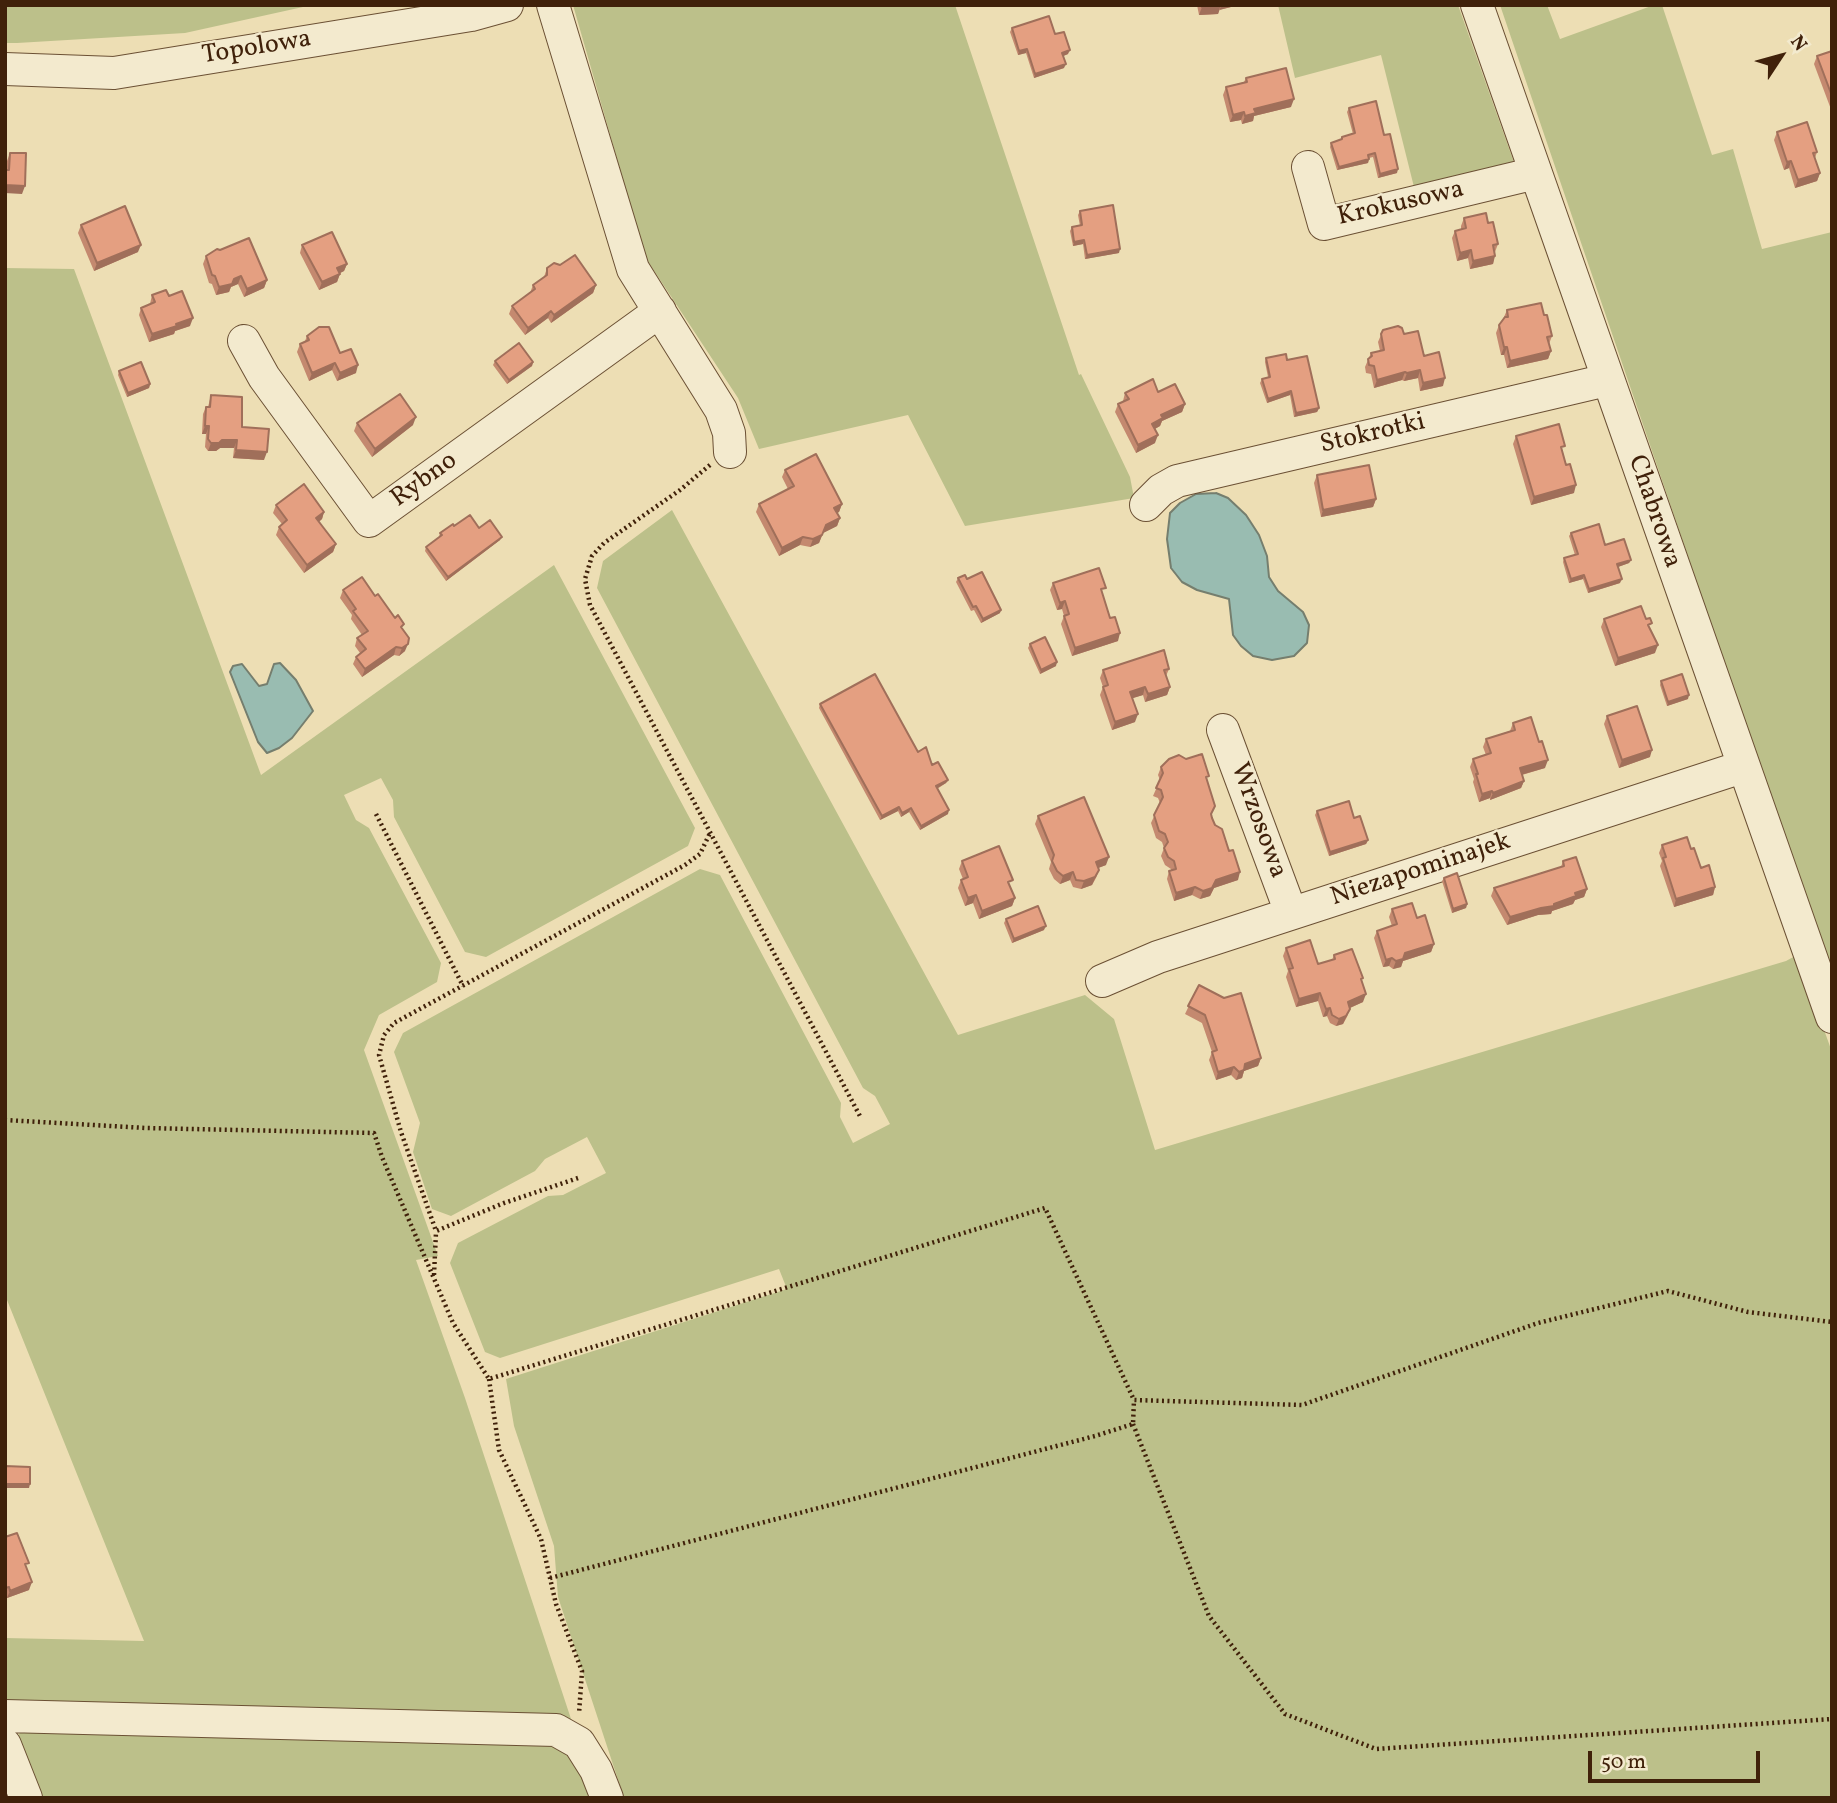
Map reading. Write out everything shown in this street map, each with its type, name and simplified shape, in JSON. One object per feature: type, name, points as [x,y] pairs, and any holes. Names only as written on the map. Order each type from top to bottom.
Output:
[{"type":"street","name":"Topolowa","points":[[5,69],[114,73],[471,15],[506,5]]},
{"type":"street","points":[[553,5],[633,269],[721,410],[729,433],[730,452]]},
{"type":"street","name":"Chabrowa","points":[[1477,5],[1742,767],[1832,1017]]},
{"type":"street","name":"Krokusowa","points":[[1308,167],[1324,224],[1536,173]]},
{"type":"street","name":"Rybno","points":[[244,341],[264,377],[369,522],[660,311]]},
{"type":"street","name":"Stokrotki","points":[[1146,505],[1161,490],[1177,481],[1607,380]]},
{"type":"street","name":"Wrzosowa","points":[[1223,730],[1291,913]]},
{"type":"street","name":"Niezapominajek","points":[[1102,981],[1158,957],[1742,767]]},
{"type":"street","points":[[5,1716],[556,1730],[579,1743],[596,1770],[607,1798]]},
{"type":"street","points":[[5,1745],[26,1798]]},
{"type":"path","points":[[730,452],[707,466],[680,490],[604,543],[592,556],[586,579],[590,605],[861,1118]]},
{"type":"path","points":[[376,814],[463,986]]},
{"type":"path","points":[[434,1280],[436,1231],[401,1132],[379,1055],[384,1035],[394,1023],[685,865],[700,854],[710,832]]},
{"type":"path","points":[[5,1120],[146,1128],[374,1133],[453,1323],[489,1379],[499,1450],[541,1539],[556,1604],[582,1671],[579,1743]]},
{"type":"path","points":[[436,1231],[504,1203],[578,1178]]},
{"type":"path","points":[[489,1379],[1045,1208],[1134,1400],[1133,1424],[1209,1616],[1285,1714],[1376,1749],[1832,1719]]},
{"type":"path","points":[[1134,1400],[1302,1405],[1538,1323],[1668,1291],[1748,1312],[1832,1322]]},
{"type":"path","points":[[550,1578],[1133,1424]]},
{"type":"green space","points":[[5,5],[312,5],[185,33],[5,43]]},
{"type":"green space","points":[[573,5],[955,5],[1079,375],[1081,374],[1130,477],[1134,498],[965,526],[908,415],[759,449],[738,398],[645,257]]},
{"type":"green space","points":[[1278,5],[1458,5],[1516,168],[1415,191],[1381,55],[1295,78]]},
{"type":"green space","points":[[1500,5],[1547,5],[1560,39],[1654,5],[1662,5],[1712,155],[1733,149],[1762,249],[1832,232],[1832,979]]},
{"type":"green space","points":[[5,268],[74,269],[261,775],[554,565],[695,828],[688,846],[486,957],[465,952],[394,817],[393,800],[381,778],[344,795],[356,820],[369,828],[441,963],[437,982],[379,1015],[364,1050],[438,1256],[416,1260],[465,1398],[572,1722],[5,1706],[5,1638],[144,1641],[5,1295]]},
{"type":"green space","points":[[672,510],[958,1035],[1085,995],[1114,1019],[1155,1150],[1786,961],[1797,955],[1832,1052],[1832,1798],[624,1798],[558,1597],[554,1546],[514,1426],[506,1379],[787,1289],[779,1269],[500,1358],[485,1352],[450,1263],[458,1243],[548,1196],[563,1195],[606,1173],[587,1137],[545,1159],[535,1171],[451,1216],[432,1209],[413,1152],[420,1123],[394,1052],[403,1033],[700,869],[720,875],[841,1103],[840,1117],[853,1143],[890,1124],[875,1096],[863,1088],[597,588],[603,561]]},
{"type":"green space","points":[[25,1727],[562,1741],[597,1798],[38,1798],[14,1740]]},
{"type":"water","points":[[1216,493],[1228,498],[1246,515],[1259,535],[1267,556],[1269,577],[1278,591],[1303,612],[1309,625],[1307,643],[1294,656],[1272,660],[1253,656],[1233,635],[1229,599],[1197,590],[1182,582],[1171,568],[1167,539],[1170,513],[1180,503],[1196,494]]},
{"type":"water","points":[[280,663],[296,680],[313,711],[292,738],[267,753],[258,742],[230,672],[233,666],[242,664],[259,686],[267,684],[274,664]]},
{"type":"building","points":[[1049,16],[1055,34],[1064,32],[1070,50],[1062,53],[1066,64],[1035,74],[1027,49],[1019,51],[1012,28]]},
{"type":"building","points":[[1832,51],[1832,96],[1817,56]]},
{"type":"building","points":[[1286,68],[1294,99],[1254,109],[1256,113],[1245,116],[1244,112],[1233,115],[1226,87],[1247,82],[1246,78]]},
{"type":"building","points":[[1376,101],[1384,135],[1390,134],[1398,169],[1380,174],[1375,153],[1368,155],[1369,159],[1339,167],[1331,143],[1355,133],[1349,108]]},
{"type":"building","points":[[1807,122],[1817,152],[1813,153],[1820,173],[1798,180],[1791,161],[1787,162],[1777,132]]},
{"type":"building","points":[[10,153],[26,153],[25,186],[5,185],[5,170],[9,170]]},
{"type":"building","points":[[1113,205],[1120,249],[1087,255],[1084,240],[1074,242],[1072,227],[1082,225],[1080,211]]},
{"type":"building","points":[[125,206],[141,245],[97,263],[81,225]]},
{"type":"building","points":[[1486,213],[1488,223],[1493,222],[1498,244],[1493,245],[1495,256],[1473,261],[1471,250],[1460,253],[1455,231],[1466,228],[1464,218]]},
{"type":"building","points":[[332,232],[347,264],[337,268],[340,274],[322,282],[302,245]]},
{"type":"building","points":[[249,238],[267,280],[247,289],[241,276],[234,279],[232,284],[219,287],[206,256],[217,249]]},
{"type":"building","points":[[575,255],[596,285],[554,315],[551,311],[528,328],[512,306],[535,289],[533,285],[547,275],[547,268],[554,263],[560,265]]},
{"type":"building","points":[[166,290],[169,296],[182,291],[193,318],[152,334],[141,308],[155,302],[152,295]]},
{"type":"building","points":[[1541,303],[1552,336],[1547,337],[1551,351],[1510,361],[1499,325],[1508,317],[1507,310]]},
{"type":"building","points":[[1398,326],[1404,334],[1418,331],[1424,356],[1439,352],[1445,378],[1423,383],[1420,370],[1377,380],[1374,366],[1369,365],[1368,359],[1372,356],[1371,353],[1384,350],[1381,334],[1383,330]]},
{"type":"building","points":[[319,327],[329,327],[340,353],[351,349],[358,365],[340,373],[335,363],[312,373],[300,344],[309,340],[307,336]]},
{"type":"building","points":[[519,343],[533,362],[509,380],[495,361]]},
{"type":"building","points":[[1286,354],[1287,360],[1307,356],[1319,408],[1296,413],[1291,391],[1268,399],[1262,379],[1270,377],[1266,358]]},
{"type":"building","points":[[141,362],[150,384],[128,393],[119,371]]},
{"type":"building","points":[[1153,379],[1158,392],[1175,384],[1185,404],[1161,415],[1163,418],[1152,424],[1158,435],[1138,445],[1118,404],[1129,399],[1125,393]]},
{"type":"building","points":[[400,394],[416,417],[375,449],[357,423]]},
{"type":"building","points":[[211,395],[242,397],[242,427],[269,429],[267,452],[236,450],[237,440],[211,443],[208,439],[209,426],[205,426],[206,407],[210,407]]},
{"type":"building","points":[[1559,424],[1565,446],[1561,447],[1566,465],[1570,464],[1576,485],[1534,497],[1516,436]]},
{"type":"building","points":[[816,454],[842,504],[834,508],[840,518],[826,525],[822,535],[813,539],[803,537],[782,548],[759,504],[794,486],[785,470]]},
{"type":"building","points":[[1369,465],[1376,499],[1323,510],[1317,475]]},
{"type":"building","points":[[304,484],[324,512],[316,518],[336,544],[307,565],[279,527],[287,520],[276,505]]},
{"type":"building","points":[[470,515],[479,528],[490,520],[502,537],[448,577],[426,547],[442,535],[440,533]]},
{"type":"building","points":[[1599,524],[1605,545],[1624,539],[1631,560],[1617,564],[1622,579],[1589,589],[1584,575],[1571,579],[1564,558],[1578,554],[1571,533]]},
{"type":"building","points":[[1099,568],[1106,588],[1101,589],[1110,618],[1115,617],[1120,633],[1075,648],[1064,616],[1069,614],[1065,601],[1060,603],[1053,583]]},
{"type":"building","points":[[982,572],[1001,610],[983,619],[976,606],[973,607],[958,578],[965,575],[967,579]]},
{"type":"building","points":[[362,577],[395,618],[398,615],[404,624],[401,627],[409,638],[408,644],[402,648],[396,647],[365,669],[356,657],[366,649],[357,638],[368,631],[353,611],[356,609],[343,590]]},
{"type":"building","points":[[1641,606],[1646,619],[1650,618],[1652,623],[1648,625],[1658,645],[1618,658],[1604,619]]},
{"type":"building","points":[[1045,637],[1057,662],[1041,670],[1030,644]]},
{"type":"building","points":[[1164,650],[1169,669],[1164,670],[1170,687],[1148,694],[1145,687],[1130,692],[1138,714],[1115,722],[1103,687],[1108,685],[1103,670]]},
{"type":"building","points":[[875,674],[918,752],[926,747],[932,765],[938,762],[948,780],[936,786],[949,810],[921,826],[911,808],[902,813],[899,807],[882,816],[820,704]]},
{"type":"building","points":[[1682,674],[1689,695],[1668,702],[1661,681]]},
{"type":"building","points":[[1637,706],[1652,750],[1622,760],[1607,716]]},
{"type":"building","points":[[1531,717],[1548,760],[1520,768],[1524,781],[1493,793],[1482,794],[1473,759],[1491,753],[1486,739],[1515,730],[1513,723]]},
{"type":"building","points":[[1202,754],[1215,806],[1212,818],[1215,825],[1222,829],[1229,851],[1233,850],[1240,872],[1216,880],[1212,888],[1203,891],[1195,887],[1176,893],[1169,871],[1176,869],[1174,861],[1168,857],[1164,848],[1168,842],[1165,834],[1159,831],[1154,815],[1163,797],[1161,790],[1156,788],[1163,773],[1161,767],[1169,759],[1179,755],[1186,759]]},
{"type":"building","points":[[1084,797],[1109,857],[1096,862],[1099,870],[1095,877],[1084,881],[1076,880],[1073,872],[1063,876],[1057,871],[1052,861],[1054,855],[1038,816]]},
{"type":"building","points":[[1349,801],[1354,818],[1360,816],[1368,840],[1330,852],[1317,811]]},
{"type":"building","points":[[1687,837],[1701,868],[1709,865],[1715,887],[1676,899],[1663,858],[1666,857],[1662,845]]},
{"type":"building","points":[[999,846],[1013,880],[1008,882],[1015,898],[982,911],[976,895],[968,898],[961,880],[968,877],[962,861]]},
{"type":"building","points":[[1576,857],[1587,889],[1554,906],[1510,917],[1494,888],[1564,866],[1563,861]]},
{"type":"building","points":[[1457,873],[1467,904],[1453,909],[1444,878]]},
{"type":"building","points":[[1412,903],[1417,918],[1425,915],[1434,944],[1405,953],[1403,959],[1386,960],[1377,931],[1397,924],[1392,909]]},
{"type":"building","points":[[1038,906],[1046,926],[1014,939],[1006,919]]},
{"type":"building","points":[[1310,940],[1318,964],[1335,959],[1334,955],[1352,949],[1363,978],[1361,979],[1366,994],[1348,1002],[1350,1009],[1346,1016],[1339,1019],[1332,1015],[1330,1008],[1326,1009],[1320,993],[1299,999],[1289,969],[1293,968],[1286,948]]},
{"type":"building","points":[[1199,985],[1224,998],[1241,993],[1261,1058],[1245,1064],[1244,1070],[1239,1072],[1234,1067],[1218,1072],[1212,1052],[1217,1050],[1205,1015],[1188,1006]]},
{"type":"building","points":[[5,1466],[30,1467],[30,1484],[5,1484]]},
{"type":"building","points":[[17,1533],[29,1563],[25,1564],[32,1582],[10,1591],[9,1587],[5,1588],[5,1537]]}]
